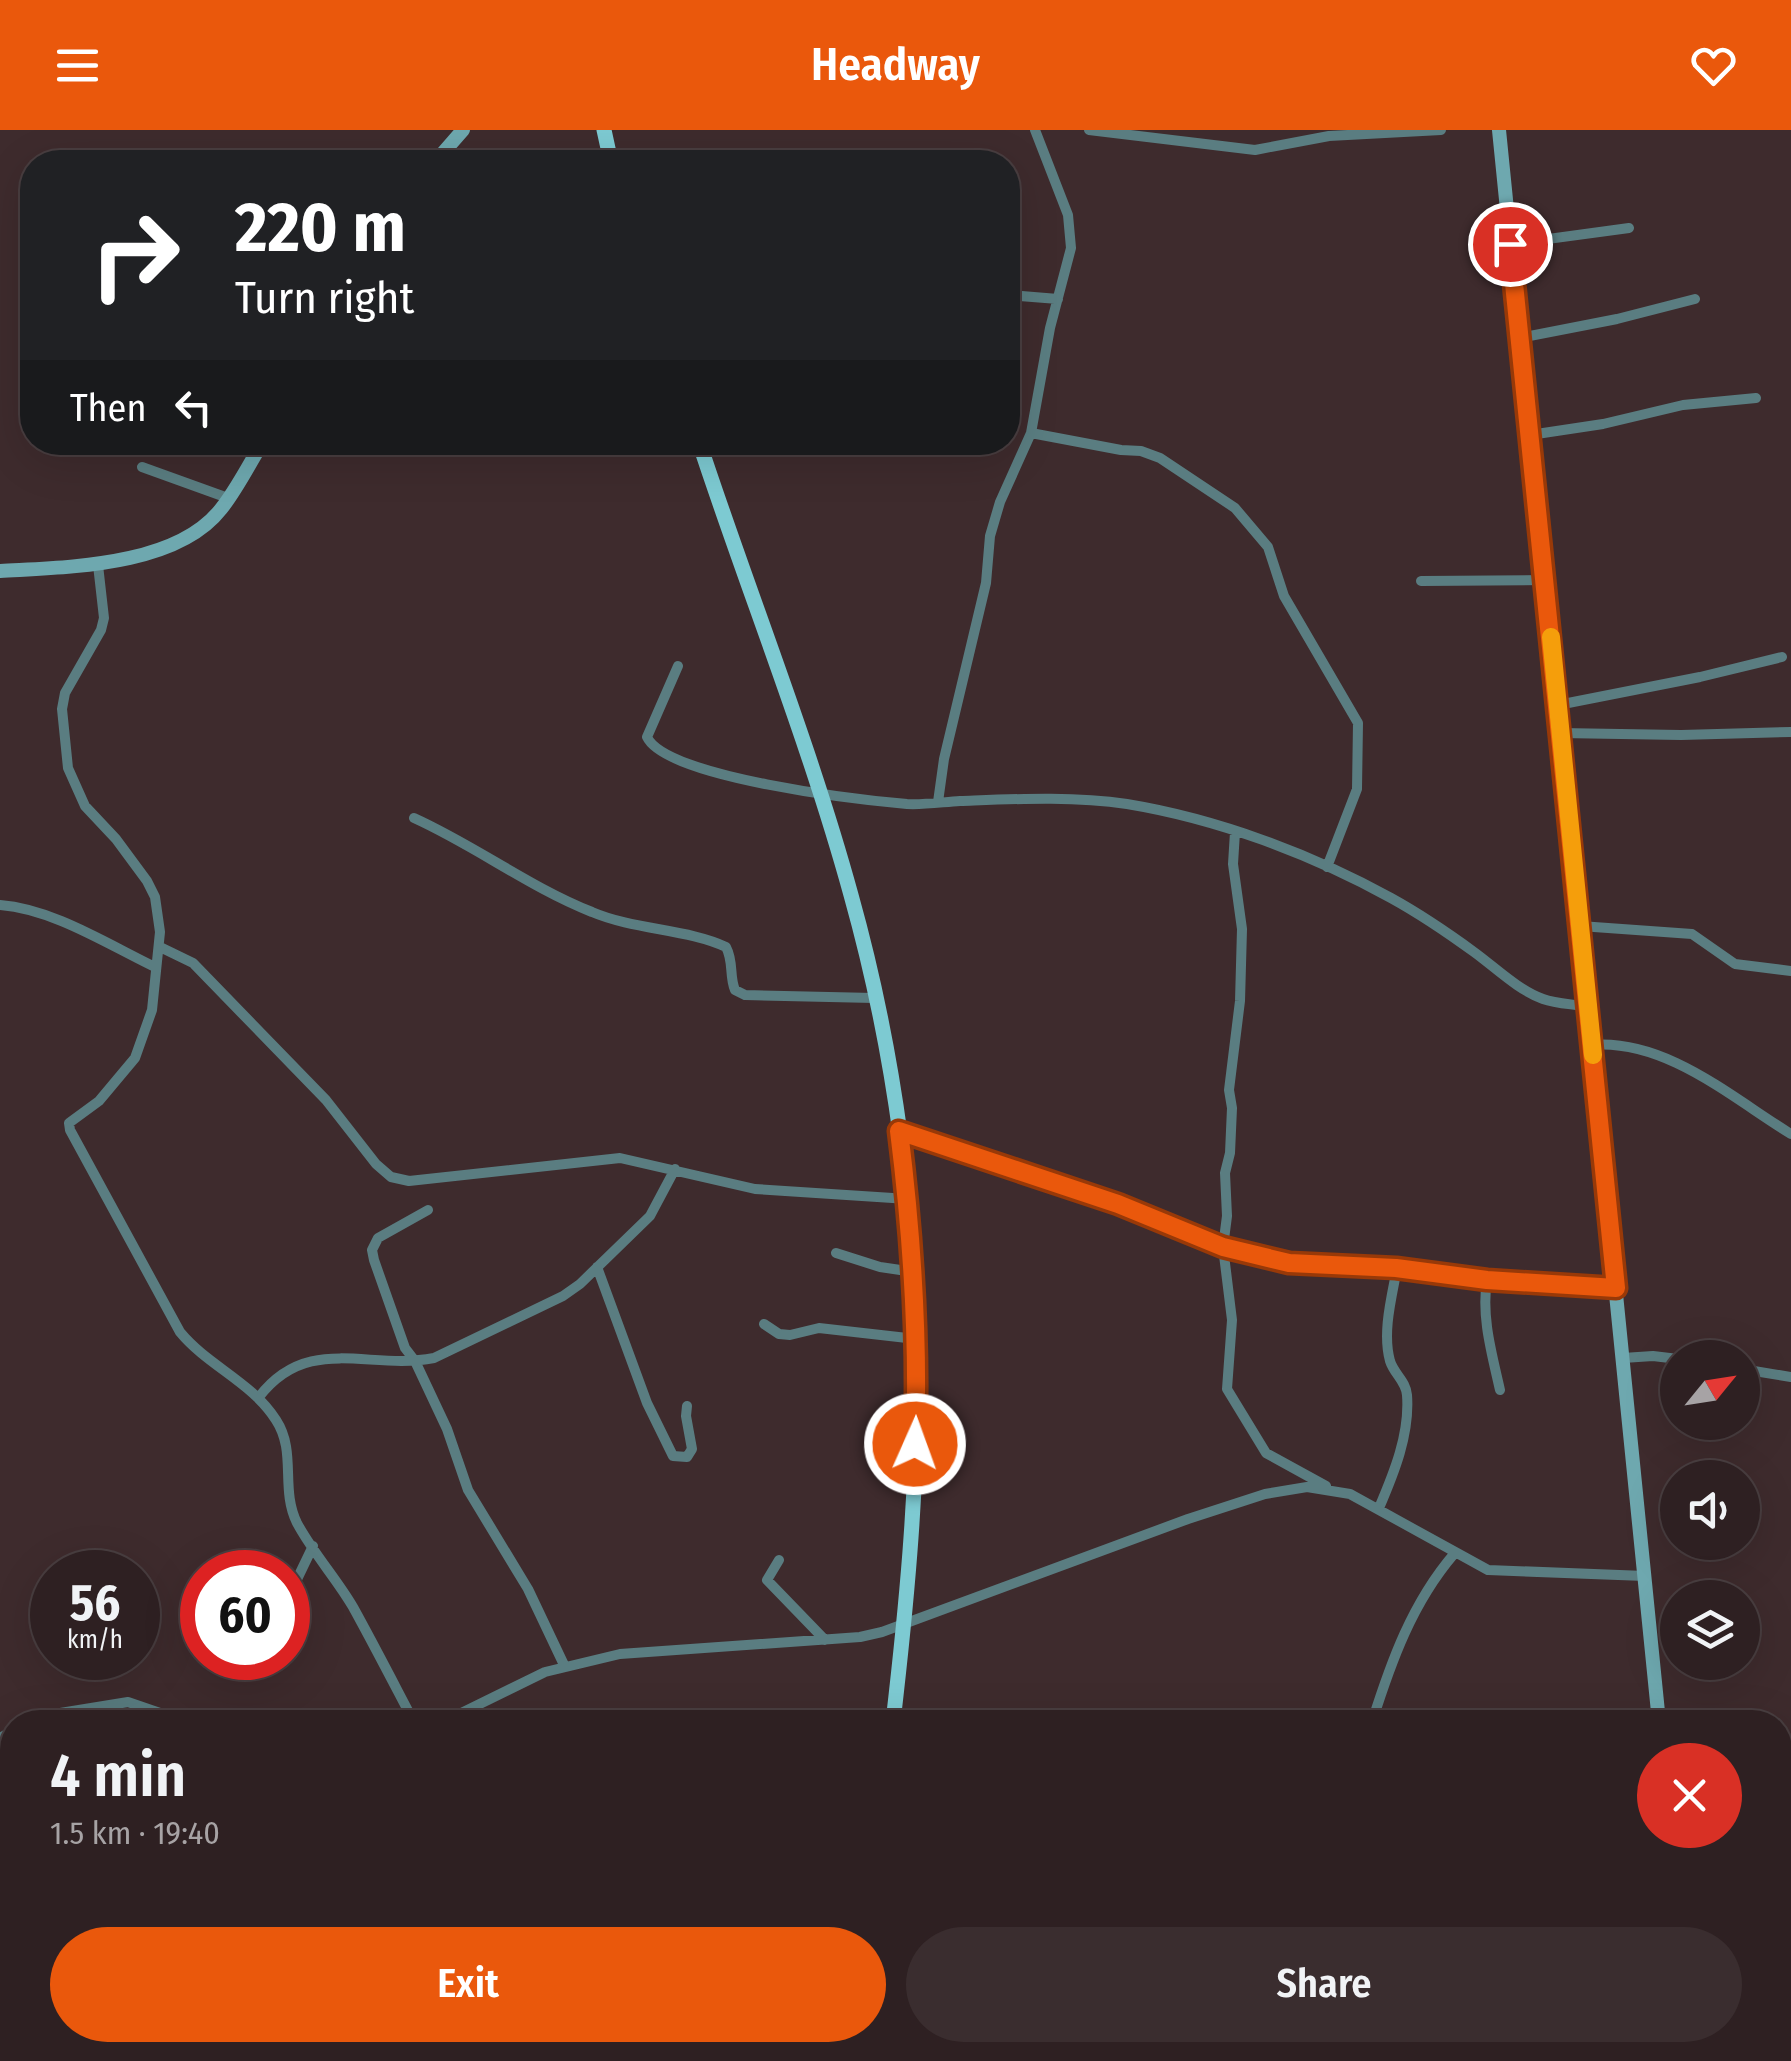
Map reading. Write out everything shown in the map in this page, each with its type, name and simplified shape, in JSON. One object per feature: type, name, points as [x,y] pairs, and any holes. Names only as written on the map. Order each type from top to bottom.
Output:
[{"type":"main road","points":[[446,150],[463,130]]},
{"type":"main road","points":[[1499,130],[1658,1710]]},
{"type":"main road","points":[[0,571],[98,565],[178,542],[219,512],[255,455]]},
{"type":"main road","points":[[703,455],[852,896],[899,1131],[908,1198],[916,1339],[914,1476],[897,1710]]},
{"type":"street","points":[[938,802],[944,758],[986,583],[990,536],[1000,502],[1032,432],[1071,248],[1070,225],[1036,130]]},
{"type":"street","points":[[1089,130],[1256,150],[1329,136],[1441,130]]},
{"type":"street","points":[[1510,244],[1629,228]]},
{"type":"street","points":[[1020,296],[1058,298]]},
{"type":"street","points":[[1520,338],[1617,320],[1695,299]]},
{"type":"street","points":[[1530,434],[1603,424],[1683,405],[1756,398]]},
{"type":"street","points":[[1032,432],[1121,450],[1141,450],[1160,458],[1236,508],[1268,547],[1284,596],[1358,724],[1357,790],[1327,867]]},
{"type":"street","points":[[142,467],[228,498]]},
{"type":"street","points":[[98,565],[102,630],[65,693],[62,732],[68,768],[84,806],[134,860],[155,897],[160,947],[152,1010],[135,1058],[99,1100],[69,1123],[70,1130],[180,1332],[191,1346],[258,1397],[286,1436],[290,1504],[352,1604],[408,1710]]},
{"type":"street","points":[[1421,581],[1545,580]]},
{"type":"street","points":[[1558,704],[1782,657]]},
{"type":"street","points":[[678,666],[649,726],[650,744],[725,776],[912,805],[1038,798],[1127,804],[1235,832],[1327,867],[1392,898],[1544,999],[1588,1007]]},
{"type":"street","points":[[1560,733],[1681,736],[1791,732]]},
{"type":"street","points":[[414,818],[517,877],[594,914],[726,948],[732,958],[735,990],[745,995],[874,998]]},
{"type":"street","points":[[1235,832],[1233,864],[1242,929],[1242,965],[1228,1090],[1231,1123],[1225,1173],[1227,1216],[1223,1247],[1232,1320],[1228,1394],[1266,1453],[1331,1488],[1380,1508],[1454,1554],[1488,1570],[1644,1576]]},
{"type":"street","points":[[0,904],[18,906],[56,920],[156,967]]},
{"type":"street","points":[[1580,926],[1692,934],[1734,964],[1791,972]]},
{"type":"street","points":[[160,947],[193,962],[326,1100],[364,1150],[391,1176],[428,1179],[608,1158],[675,1169],[755,1189],[908,1198]]},
{"type":"street","points":[[1592,1045],[1617,1045],[1663,1058],[1702,1077],[1791,1134]]},
{"type":"street","points":[[899,1131],[1118,1204],[1223,1247],[1289,1263],[1396,1268],[1487,1280],[1616,1288]]},
{"type":"street","points":[[258,1397],[273,1378],[319,1359],[345,1356],[415,1362],[434,1358],[563,1296],[650,1216],[675,1169]]},
{"type":"street","points":[[428,1210],[378,1238],[372,1250],[405,1348],[447,1429],[468,1490],[528,1588],[565,1666]]},
{"type":"street","points":[[836,1253],[914,1272]]},
{"type":"street","points":[[597,1267],[646,1402],[673,1456],[678,1458],[692,1449],[687,1406]]},
{"type":"street","points":[[1380,1508],[1403,1440],[1407,1400],[1404,1383],[1390,1363],[1388,1347],[1396,1268]]},
{"type":"street","points":[[1487,1280],[1484,1298],[1500,1390]]},
{"type":"street","points":[[764,1324],[779,1334],[819,1328],[916,1339]]},
{"type":"street","points":[[1623,1358],[1660,1358]]},
{"type":"street","points":[[1760,1372],[1791,1377]]},
{"type":"street","points":[[467,1710],[545,1672],[620,1654],[860,1638],[1265,1494],[1308,1487],[1331,1488]]},
{"type":"street","points":[[310,1552],[313,1546]]},
{"type":"street","points":[[1376,1710],[1406,1628],[1432,1579],[1454,1554]]},
{"type":"street","points":[[779,1560],[766,1580],[826,1640]]},
{"type":"street","points":[[79,1710],[128,1702],[151,1710]]},
{"type":"slow traffic","points":[[1551,637],[1593,1055]]},
{"type":"route","points":[[915,1444],[918,1382],[914,1272],[899,1131],[1118,1204],[1223,1247],[1289,1263],[1396,1268],[1487,1280],[1616,1288],[1510,244]]}]
